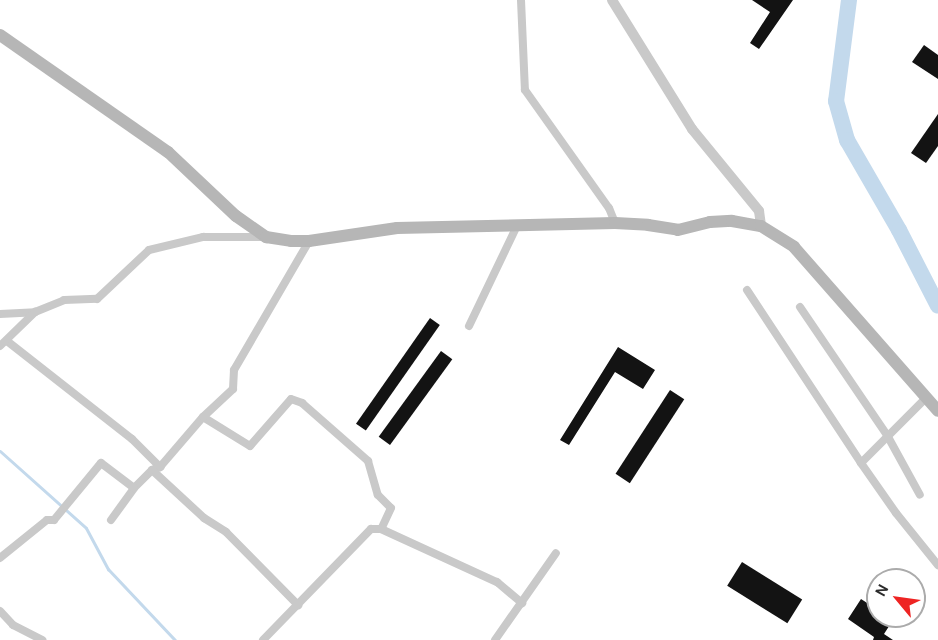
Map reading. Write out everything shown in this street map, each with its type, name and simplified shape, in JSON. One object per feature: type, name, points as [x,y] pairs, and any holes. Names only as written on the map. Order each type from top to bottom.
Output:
[{"type":"main road","points":[[0,35],[168,152],[236,216],[266,237],[309,241],[397,228],[615,223],[678,230],[710,222],[732,221],[761,226],[794,247],[938,411]]},
{"type":"street","points":[[521,0],[525,90],[609,208],[615,223]]},
{"type":"street","points":[[612,0],[692,129],[759,211],[761,226]]},
{"type":"street","points":[[469,326],[517,226]]},
{"type":"street","points":[[0,314],[35,312],[64,300],[97,299],[149,249],[203,237],[266,237]]},
{"type":"street","points":[[111,520],[135,488],[233,389],[234,370],[309,241]]},
{"type":"street","points":[[747,290],[861,463],[896,513],[938,565]]},
{"type":"street","points":[[800,307],[886,435],[920,495]]},
{"type":"street","points":[[35,312],[3,343],[132,439],[204,518],[226,532],[298,605]]},
{"type":"street","points":[[861,463],[886,435],[926,398]]},
{"type":"street","points":[[203,417],[250,446],[291,399],[302,403],[368,462],[378,495],[391,508],[381,529]]},
{"type":"street","points":[[1,554],[47,520],[54,520],[101,463],[135,488]]},
{"type":"street","points":[[264,640],[371,529],[381,529],[497,582],[522,603]]},
{"type":"street","points":[[495,640],[556,553]]},
{"type":"street","points":[[0,611],[13,624],[42,640]]},
{"type":"building","points":[[752,0],[793,0],[759,49],[750,43],[770,12]]},
{"type":"building","points":[[924,45],[938,55],[938,79],[912,62]]},
{"type":"building","points":[[938,114],[938,146],[926,163],[911,153]]},
{"type":"building","points":[[430,318],[440,325],[366,431],[356,424]]},
{"type":"building","points":[[618,347],[655,370],[643,389],[615,372],[569,445],[560,440]]},
{"type":"building","points":[[441,351],[452,359],[390,445],[379,437]]},
{"type":"building","points":[[670,390],[684,399],[630,483],[616,474]]},
{"type":"building","points":[[742,562],[802,600],[787,623],[727,586]]},
{"type":"building","points":[[861,599],[866,602],[866,628],[888,628],[884,634],[893,640],[873,640],[874,637],[848,619]]},
{"type":"waterway","points":[[849,0],[836,101],[847,140],[899,230],[938,306]]},
{"type":"waterway","points":[[0,451],[86,528],[108,569],[175,640]]}]
